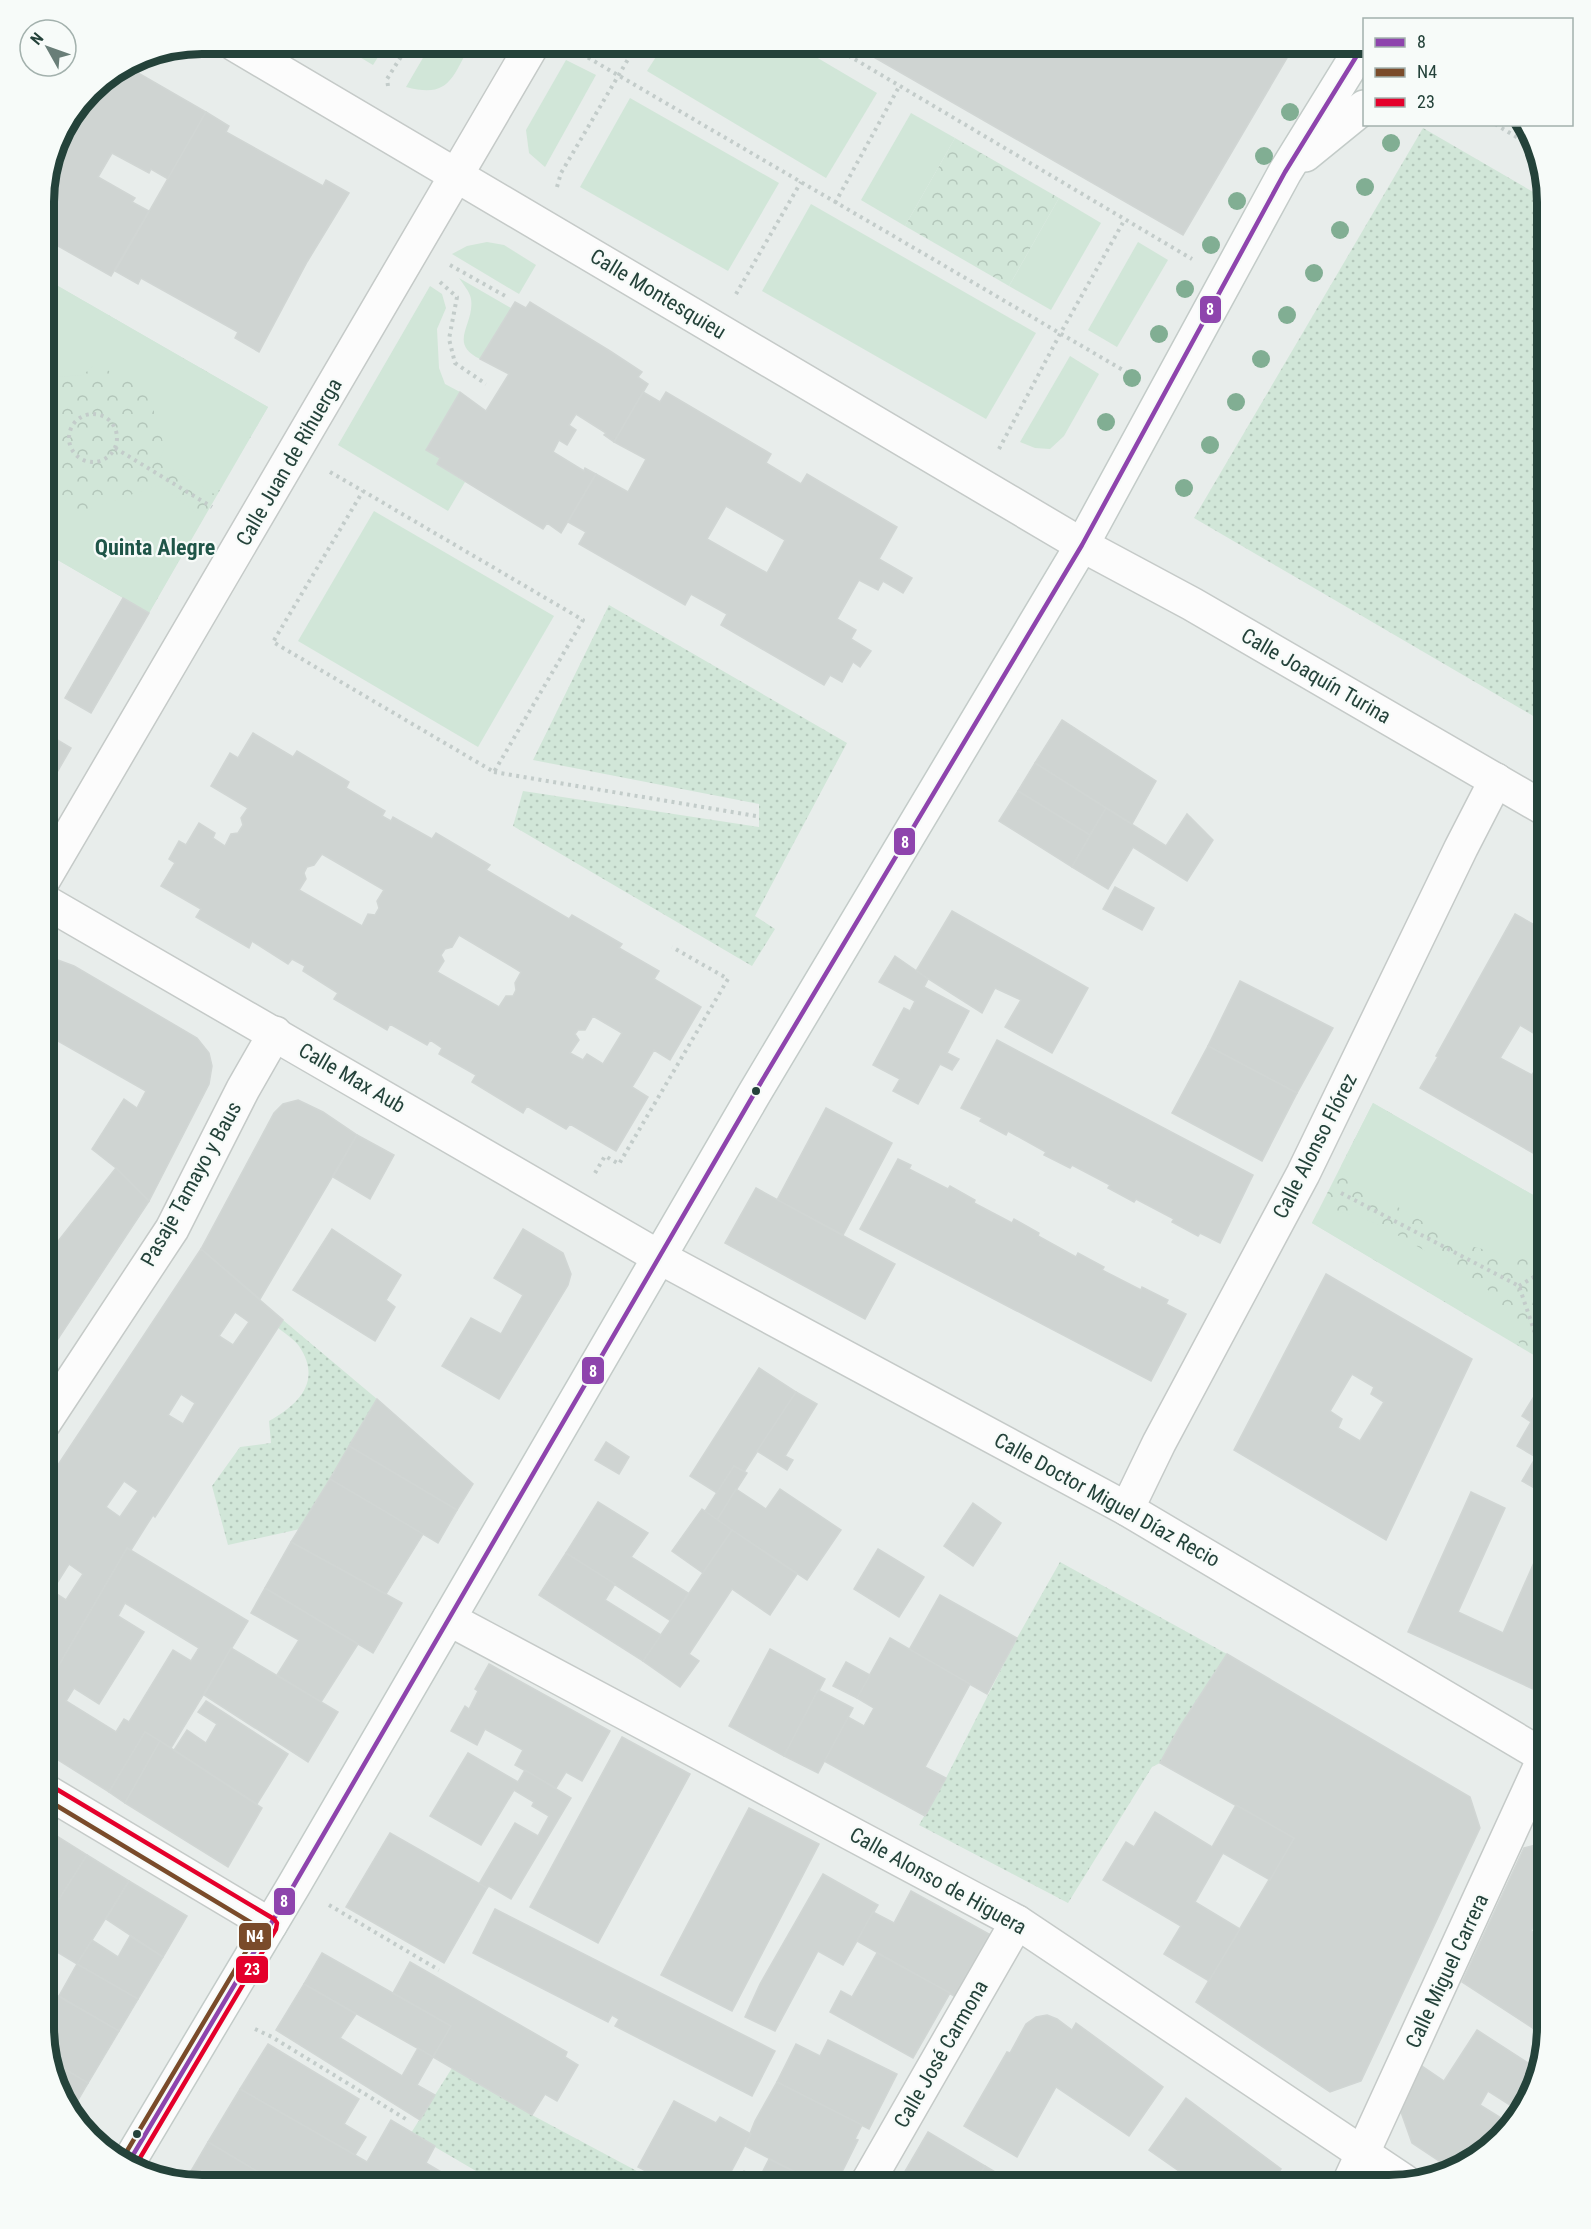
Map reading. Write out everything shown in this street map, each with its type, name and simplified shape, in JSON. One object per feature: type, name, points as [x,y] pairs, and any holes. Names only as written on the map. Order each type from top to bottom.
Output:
[{"type":"street","name":"Calle Montesquieu","points":[[251,54],[1082,545]]},
{"type":"street","name":"Calle Juan de Rihuerga","points":[[54,862],[527,54]]},
{"type":"street","points":[[132,2157],[294,1885],[659,1257],[1082,545],[1285,172],[1359,54]]},
{"type":"street","points":[[1285,172],[1363,109]]},
{"type":"street","name":"Calle Joaquín Turina","points":[[1082,545],[1192,604],[1537,804]]},
{"type":"street","name":"Calle Alonso Flórez","points":[[1127,1509],[1159,1443],[1303,1174],[1496,780]]},
{"type":"street","name":"Calle Max Aub","points":[[54,907],[659,1257]]},
{"type":"street","name":"Pasaje Tamayo y Baus","points":[[54,1408],[172,1229],[243,1089],[275,1033]]},
{"type":"street","name":"Calle Doctor Miguel Díaz Recio","points":[[659,1257],[1127,1509],[1537,1752]]},
{"type":"street","name":"Calle Alonso de Higuera","points":[[449,1619],[1017,1923],[1395,2175]]},
{"type":"street","name":"Calle Miguel Carrera","points":[[1353,2175],[1537,1776]]},
{"type":"street","points":[[54,1796],[270,1925]]},
{"type":"street","name":"Calle José Carmona","points":[[872,2175],[1017,1923]]},
{"type":"path","points":[[390,96],[387,79],[403,54]]},
{"type":"path","points":[[581,54],[1165,395]]},
{"type":"path","points":[[547,228],[561,173],[630,54]]},
{"type":"path","points":[[846,54],[1227,279]]},
{"type":"path","points":[[836,203],[900,86]]},
{"type":"path","points":[[1497,126],[1524,142]]},
{"type":"path","points":[[716,329],[801,182]]},
{"type":"path","points":[[981,484],[1060,334],[1125,219]]},
{"type":"path","points":[[447,263],[507,297]]},
{"type":"path","points":[[435,279],[457,297],[449,339],[455,363],[486,384]]},
{"type":"path","points":[[94,413],[105,417],[113,425],[116,436],[115,448],[108,456],[97,462],[76,455],[70,445],[69,433],[74,422],[94,413]]},
{"type":"path","points":[[115,448],[218,511]]},
{"type":"path","points":[[328,470],[583,620],[494,772]]},
{"type":"path","points":[[363,491],[273,642],[494,772],[756,816]]},
{"type":"path","points":[[575,1208],[605,1156],[620,1164],[728,979],[672,947]]},
{"type":"path","points":[[1303,1174],[1519,1286],[1537,1339]]},
{"type":"path","points":[[1519,1286],[1537,1275]]},
{"type":"path","points":[[294,1885],[439,1970]]},
{"type":"path","points":[[219,2013],[272,2037],[409,2121]]},
{"type":"green space","points":[[355,54],[380,54],[373,65]]},
{"type":"green space","points":[[425,54],[466,54],[454,75],[441,87],[421,90],[406,87]]},
{"type":"green space","points":[[658,54],[811,54],[877,93],[826,178],[647,71]]},
{"type":"green space","points":[[566,60],[596,75],[545,167],[529,153],[526,130]]},
{"type":"green space","points":[[630,98],[779,183],[728,271],[580,187]]},
{"type":"green space","points":[[911,113],[955,138],[905,226],[861,200]]},
{"type":"green space","points":[[1423,128],[1537,194],[1537,718],[1194,518]]},
{"type":"green space","points":[[955,138],[1059,198],[1009,286],[905,226]]},
{"type":"green space","points":[[1059,198],[1101,223],[1051,310],[1009,286]]},
{"type":"green space","points":[[811,204],[1036,333],[986,419],[762,291]]},
{"type":"green space","points":[[487,242],[504,245],[536,265],[519,294],[452,254],[467,246]]},
{"type":"green space","points":[[1138,242],[1168,260],[1117,347],[1088,330]]},
{"type":"green space","points":[[459,278],[511,308],[480,359],[470,353],[465,346],[471,299]]},
{"type":"green space","points":[[54,284],[268,407],[149,613],[54,558]]},
{"type":"green space","points":[[54,284],[268,407],[216,495],[158,461],[165,449],[150,398],[137,385],[95,364],[83,375],[54,377]]},
{"type":"green space","points":[[430,286],[442,294],[446,308],[437,329],[439,368],[445,384],[460,392],[426,449],[440,458],[437,464],[465,482],[448,511],[338,445]]},
{"type":"green space","points":[[1070,356],[1099,374],[1064,436],[1050,449],[1035,448],[1020,442]]},
{"type":"green space","points":[[159,485],[203,518],[149,613],[54,558],[54,490],[59,489],[68,503],[81,512]]},
{"type":"green space","points":[[374,511],[554,616],[478,747],[298,641]]},
{"type":"green space","points":[[609,605],[847,743],[755,916],[775,929],[752,966],[513,826],[523,791],[759,827],[759,804],[533,760]]},
{"type":"green space","points":[[1373,1103],[1537,1197],[1537,1357],[1312,1223]]},
{"type":"green space","points":[[1373,1103],[1537,1197],[1537,1252],[1502,1254],[1474,1247],[1420,1220],[1345,1176],[1341,1166]]},
{"type":"green space","points":[[1334,1211],[1358,1216],[1383,1227],[1468,1275],[1492,1293],[1511,1320],[1520,1346],[1312,1223],[1317,1213]]},
{"type":"green space","points":[[283,1320],[377,1399],[300,1529],[228,1545],[212,1486],[240,1447],[271,1443],[269,1421],[298,1399],[308,1380],[306,1358],[299,1346],[277,1327]]},
{"type":"green space","points":[[1060,1562],[1227,1654],[1179,1728],[1160,1763],[1152,1767],[1068,1903],[919,1825],[946,1778],[1017,1638]]},
{"type":"green space","points":[[452,2068],[532,2115],[644,2175],[483,2175],[411,2133]]},
{"type":"building","points":[[868,54],[1289,54],[1183,235]]},
{"type":"building","points":[[134,71],[206,112],[168,179],[151,169],[149,173],[112,153],[98,177],[135,198],[132,202],[149,211],[111,276],[54,244],[55,183],[65,146],[85,112],[97,97]]},
{"type":"building","points":[[206,112],[229,126],[226,132],[323,186],[326,180],[349,193],[307,262],[259,352],[235,338],[238,332],[141,278],[138,284],[115,271]]},
{"type":"building","points":[[515,302],[526,308],[530,302],[610,351],[642,372],[638,377],[648,384],[614,442],[604,435],[606,433],[576,414],[569,425],[576,430],[567,445],[559,440],[553,452],[584,471],[585,468],[596,474],[561,533],[547,523],[543,529],[437,464],[440,458],[426,450],[460,392],[486,411],[509,374],[480,359]]},
{"type":"building","points":[[643,392],[660,402],[666,392],[771,454],[766,463],[801,484],[807,474],[897,527],[879,559],[912,578],[903,593],[883,581],[878,590],[859,580],[837,619],[856,630],[851,639],[871,651],[860,667],[853,662],[842,682],[830,675],[824,685],[721,625],[727,614],[691,594],[685,605],[579,544],[586,532],[568,522],[596,474],[628,492],[646,459],[614,442]],"holes":[[[726,506],[785,540],[767,573],[707,539]]]},
{"type":"building","points":[[123,598],[149,613],[91,713],[65,698]]},
{"type":"building","points":[[1062,720],[1156,781],[1132,824],[1035,763]]},
{"type":"building","points":[[253,733],[293,757],[297,751],[349,782],[346,788],[385,811],[382,816],[391,821],[393,817],[432,839],[436,833],[490,865],[486,870],[569,919],[572,915],[622,944],[619,948],[659,971],[654,979],[701,1007],[670,1060],[654,1050],[632,1087],[648,1097],[616,1151],[570,1124],[566,1129],[527,1106],[523,1113],[472,1082],[476,1075],[439,1054],[442,1048],[430,1040],[427,1045],[390,1024],[387,1030],[334,999],[338,993],[303,971],[305,966],[292,959],[288,964],[252,941],[249,948],[196,917],[201,909],[161,886],[175,863],[169,859],[179,841],[186,845],[199,823],[215,833],[213,838],[225,846],[231,834],[238,833],[243,825],[241,818],[248,808],[211,786],[230,753],[238,758]],"holes":[[[322,854],[384,890],[377,901],[379,908],[375,915],[368,914],[362,926],[299,890],[306,879],[304,873],[307,867],[314,865]],[[459,935],[521,972],[515,983],[516,990],[513,996],[506,996],[499,1007],[437,972],[444,961],[441,955],[445,949],[452,947]],[[593,1016],[622,1033],[603,1064],[587,1054],[583,1060],[570,1053],[579,1040],[575,1034],[578,1030],[585,1030]]]},
{"type":"building","points":[[54,738],[71,748],[54,778]]},
{"type":"building","points":[[1035,763],[1106,808],[1090,835],[1018,791]]},
{"type":"building","points":[[1018,791],[1090,835],[1072,867],[999,821]]},
{"type":"building","points":[[1106,808],[1166,846],[1187,814],[1213,840],[1187,881],[1133,847],[1108,889],[1072,867]]},
{"type":"building","points":[[1115,887],[1154,908],[1142,930],[1103,909]]},
{"type":"building","points":[[952,911],[1088,988],[1052,1053],[1005,1027],[1021,1000],[995,988],[982,1013],[916,971]]},
{"type":"building","points":[[1515,914],[1537,926],[1537,1035],[1520,1025],[1500,1058],[1532,1075],[1537,1067],[1537,1146],[1533,1153],[1420,1088],[1438,1057],[1436,1056]]},
{"type":"building","points":[[895,956],[928,979],[924,987],[969,1011],[947,1053],[959,1059],[952,1070],[940,1064],[918,1104],[893,1091],[900,1079],[873,1065],[904,1008],[910,1011],[915,1001],[879,982]]},
{"type":"building","points":[[54,959],[74,966],[197,1038],[209,1053],[212,1066],[209,1084],[149,1201],[116,1168],[92,1149],[124,1099],[137,1108],[146,1091],[54,1039]]},
{"type":"building","points":[[1240,981],[1333,1028],[1297,1093],[1208,1046]]},
{"type":"building","points":[[997,1040],[1253,1175],[1220,1243],[1200,1233],[1198,1236],[1172,1222],[1174,1219],[1136,1199],[1134,1202],[1108,1188],[1110,1185],[1072,1165],[1070,1168],[1044,1155],[1046,1152],[1008,1131],[1006,1135],[980,1121],[982,1118],[961,1108]]},
{"type":"building","points":[[1208,1046],[1297,1093],[1262,1161],[1172,1113]]},
{"type":"building","points":[[298,1100],[323,1112],[357,1135],[260,1299],[201,1249],[274,1113],[283,1104]]},
{"type":"building","points":[[826,1108],[892,1143],[843,1235],[777,1200]]},
{"type":"building","points":[[357,1135],[394,1155],[370,1199],[333,1177]]},
{"type":"building","points":[[898,1159],[911,1165],[909,1169],[948,1189],[950,1186],[975,1200],[974,1203],[1012,1223],[1014,1219],[1039,1233],[1038,1236],[1076,1257],[1078,1253],[1104,1267],[1102,1270],[1141,1290],[1142,1287],[1168,1300],[1166,1304],[1186,1314],[1151,1381],[860,1229]]},
{"type":"building","points":[[116,1168],[149,1201],[54,1345],[54,1246]]},
{"type":"building","points":[[756,1188],[895,1264],[865,1319],[725,1243]]},
{"type":"building","points":[[332,1229],[401,1275],[386,1300],[395,1307],[375,1341],[293,1290]]},
{"type":"building","points":[[523,1229],[563,1253],[571,1274],[568,1285],[499,1399],[442,1366],[471,1318],[501,1334],[523,1295],[494,1278]]},
{"type":"building","points":[[201,1249],[283,1320],[155,1517],[153,1515],[131,1550],[127,1548],[54,1674],[54,1592],[66,1600],[83,1574],[69,1564],[54,1588],[54,1471]],"holes":[[[235,1312],[249,1322],[233,1345],[219,1336]],[[181,1394],[195,1403],[183,1424],[168,1415]],[[124,1481],[138,1491],[120,1517],[106,1507]]]},
{"type":"building","points":[[1326,1274],[1472,1359],[1386,1540],[1234,1450]],"holes":[[[1352,1374],[1374,1387],[1371,1394],[1384,1402],[1360,1441],[1338,1428],[1342,1419],[1330,1411]]]},
{"type":"building","points":[[759,1368],[796,1392],[744,1472],[734,1466],[717,1493],[690,1476]]},
{"type":"building","points":[[796,1392],[817,1404],[785,1456],[793,1460],[787,1470],[757,1451]]},
{"type":"building","points":[[1537,1392],[1537,1489],[1522,1481],[1536,1457],[1517,1446],[1531,1422],[1522,1416]]},
{"type":"building","points":[[377,1399],[473,1484],[457,1510],[349,1446]]},
{"type":"building","points":[[606,1442],[629,1457],[619,1474],[595,1460]]},
{"type":"building","points":[[349,1446],[457,1510],[438,1543],[330,1479]]},
{"type":"building","points":[[734,1466],[747,1473],[717,1520],[705,1511]]},
{"type":"building","points":[[330,1479],[423,1534],[386,1594],[291,1542]]},
{"type":"building","points":[[736,1489],[766,1509],[780,1489],[841,1530],[807,1580],[717,1520]]},
{"type":"building","points":[[1471,1492],[1505,1508],[1458,1612],[1503,1633],[1537,1556],[1537,1691],[1408,1632]]},
{"type":"building","points":[[598,1502],[648,1533],[631,1557],[688,1593],[671,1621],[566,1553]]},
{"type":"building","points":[[973,1503],[1001,1523],[973,1566],[944,1546]]},
{"type":"building","points":[[702,1509],[732,1530],[703,1573],[672,1551]]},
{"type":"building","points":[[732,1530],[797,1574],[770,1615],[732,1589],[689,1654],[699,1661],[680,1687],[643,1661]]},
{"type":"building","points":[[291,1542],[402,1603],[373,1653],[265,1588]]},
{"type":"building","points":[[127,1548],[248,1621],[171,1748],[145,1732],[109,1792],[54,1757],[54,1674]],"holes":[[[125,1603],[199,1648],[191,1661],[173,1650],[129,1722],[124,1719],[116,1732],[66,1701],[74,1688],[99,1704],[144,1632],[118,1616]]]},
{"type":"building","points":[[878,1549],[924,1577],[899,1617],[854,1589]]},
{"type":"building","points":[[566,1553],[615,1584],[605,1600],[661,1635],[643,1661],[539,1595]]},
{"type":"building","points":[[265,1588],[358,1644],[321,1702],[277,1675],[299,1640],[251,1613]]},
{"type":"building","points":[[940,1595],[1017,1638],[987,1694],[909,1650]]},
{"type":"building","points":[[890,1638],[970,1684],[925,1767],[946,1778],[925,1816],[824,1761],[848,1717],[864,1726],[874,1708],[857,1698]]},
{"type":"building","points":[[231,1648],[338,1712],[308,1762],[204,1695]]},
{"type":"building","points":[[770,1649],[825,1679],[784,1756],[729,1726]]},
{"type":"building","points":[[1227,1654],[1470,1797],[1480,1828],[1361,2081],[1330,2092],[1196,2002],[1294,1838],[1160,1763],[1179,1728]]},
{"type":"building","points":[[846,1662],[870,1675],[857,1698],[833,1686]]},
{"type":"building","points":[[489,1664],[610,1731],[582,1781],[566,1772],[556,1788],[515,1765],[523,1750],[485,1729],[477,1745],[451,1731],[465,1706],[469,1709],[478,1691],[475,1689]]},
{"type":"building","points":[[818,1690],[853,1708],[818,1773],[784,1756]]},
{"type":"building","points":[[206,1701],[288,1754],[257,1804],[174,1750],[187,1730],[206,1743],[217,1724],[198,1712]]},
{"type":"building","points":[[145,1732],[160,1741],[125,1803],[109,1792]]},
{"type":"building","points":[[622,1737],[690,1774],[598,1943],[530,1907]]},
{"type":"building","points":[[160,1741],[262,1808],[228,1867],[125,1803]]},
{"type":"building","points":[[468,1753],[518,1782],[525,1770],[571,1798],[511,1899],[489,1886],[487,1888],[479,1884],[515,1823],[538,1836],[549,1816],[532,1806],[534,1802],[514,1790],[481,1845],[430,1816]]},
{"type":"building","points":[[1236,1805],[1294,1838],[1270,1880],[1223,1853],[1195,1902],[1240,1929],[1209,1981],[1164,1954],[1181,1926],[1103,1880],[1126,1842],[1134,1847],[1155,1812],[1212,1847]]},
{"type":"building","points":[[749,1808],[819,1844],[732,2011],[661,1975]]},
{"type":"building","points":[[390,1833],[487,1888],[444,1963],[346,1907]]},
{"type":"building","points":[[55,1835],[87,1855],[54,1907]]},
{"type":"building","points":[[1537,1845],[1537,1921],[1531,1931],[1537,1935],[1537,2031],[1462,1982],[1524,1848]]},
{"type":"building","points":[[87,1855],[129,1881],[77,1964],[54,1950],[54,1907]]},
{"type":"building","points":[[823,1874],[878,1905],[843,1965],[818,1951],[775,2031],[745,2017],[760,1984]]},
{"type":"building","points":[[129,1881],[187,1916],[163,1957],[106,1919]]},
{"type":"building","points":[[911,1891],[989,1934],[954,1996],[857,1941],[873,1912],[894,1923]]},
{"type":"building","points":[[495,1909],[775,2051],[752,2096],[615,2026],[619,2019],[612,2015],[608,2022],[473,1953]]},
{"type":"building","points":[[130,1936],[163,1957],[138,1999],[77,1964],[92,1940],[118,1957]]},
{"type":"building","points":[[322,1953],[451,2026],[433,2057],[304,1984]]},
{"type":"building","points":[[877,1953],[950,1993],[913,2058],[830,2012],[841,1991],[852,1997]]},
{"type":"building","points":[[410,1962],[567,2052],[565,2057],[578,2065],[557,2101],[545,2094],[532,2115],[433,2057],[451,2026],[393,1993]]},
{"type":"building","points":[[77,1964],[138,1999],[119,2031],[59,1996]]},
{"type":"building","points":[[304,1984],[356,2014],[340,2038],[402,2076],[418,2048],[433,2057],[417,2085],[435,2095],[420,2120],[276,2030]]},
{"type":"building","points":[[54,1994],[119,2031],[88,2083],[59,2066],[55,2046]]},
{"type":"building","points":[[1047,2015],[1072,2030],[1076,2023],[1163,2087],[1129,2136],[1056,2087],[1017,2157],[964,2126],[1026,2024],[1036,2017]]},
{"type":"building","points":[[1477,2030],[1532,2065],[1526,2083],[1513,2107],[1488,2091],[1480,2105],[1504,2120],[1494,2132],[1463,2155],[1444,2164],[1412,2143],[1401,2112],[1422,2066],[1444,2081]]},
{"type":"building","points":[[828,2040],[897,2074],[869,2129],[777,2082],[796,2044],[820,2056]]},
{"type":"building","points":[[268,2044],[359,2099],[344,2124],[366,2137],[355,2155],[240,2089]]},
{"type":"building","points":[[59,2066],[88,2083],[76,2104]]},
{"type":"building","points":[[777,2082],[862,2125],[855,2139],[858,2140],[840,2175],[801,2175],[745,2146],[755,2121]]},
{"type":"building","points":[[240,2089],[367,2162],[391,2120],[435,2146],[426,2163],[446,2175],[307,2175],[300,2171],[297,2175],[263,2175],[208,2142]]},
{"type":"building","points":[[1186,2098],[1281,2169],[1279,2172],[1281,2175],[1185,2175],[1149,2150]]},
{"type":"building","points":[[674,2101],[716,2123],[720,2117],[751,2134],[729,2175],[654,2175],[638,2167]]},
{"type":"building","points":[[928,2132],[985,2166],[979,2175],[903,2175]]},
{"type":"building","points":[[208,2142],[263,2175],[193,2175],[189,2175]]},
{"type":"building","points":[[769,2159],[801,2175],[761,2175]]},
{"type":"building","points":[[985,2166],[1000,2175],[979,2175]]},
{"type":"transit line","name":"8","points":[[132,2157],[294,1885],[754,1094],[1082,545],[1285,172],[1358,54]]},
{"type":"transit line","name":"23","points":[[54,1788],[274,1919],[277,1923],[276,1929],[139,2160]]},
{"type":"transit line","name":"N4","points":[[54,1804],[260,1928],[126,2153]]},
{"type":"district","name":"Quinta Alegre","points":[[155,547]]}]
